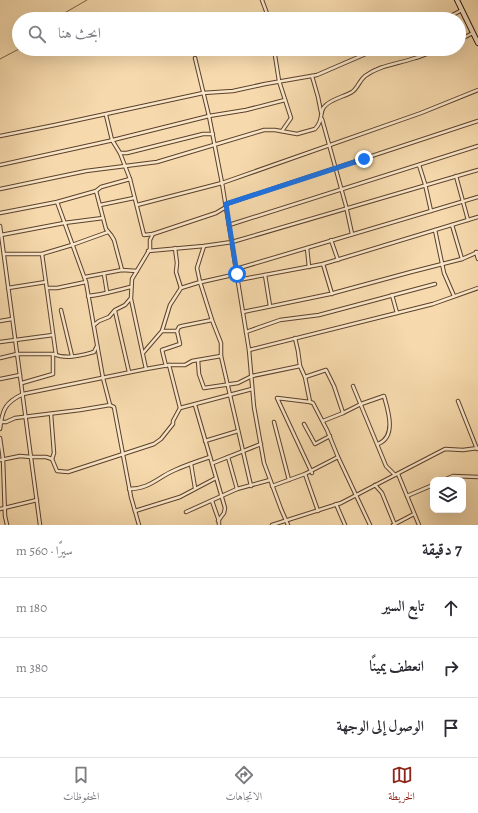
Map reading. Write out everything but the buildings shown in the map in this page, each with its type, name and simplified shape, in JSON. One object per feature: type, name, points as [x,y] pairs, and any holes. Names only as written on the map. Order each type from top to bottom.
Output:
[{"type":"main road","points":[[457,0],[462,10]]},
{"type":"main road","points":[[466,18],[477,38],[478,43]]},
{"type":"street","points":[[262,0],[266,12]]},
{"type":"street","points":[[458,12],[462,10]]},
{"type":"street","points":[[466,36],[473,32]]},
{"type":"street","points":[[275,56],[279,81],[290,118],[282,131]]},
{"type":"street","points":[[0,136],[106,115],[203,93],[233,92],[279,81],[317,75],[361,56]]},
{"type":"street","points":[[0,189],[86,171],[157,162],[264,130],[297,134],[315,129],[319,125],[322,118],[322,112],[326,105],[353,92],[365,77],[381,67],[420,56]]},
{"type":"street","points":[[195,58],[213,134],[226,206],[249,350],[252,388],[264,463],[288,525]]},
{"type":"street","points":[[312,76],[347,209],[352,234]]},
{"type":"street","points":[[137,206],[222,183],[421,113],[478,90]]},
{"type":"street","points":[[0,164],[112,140],[209,116],[246,110],[285,100]]},
{"type":"street","points":[[106,115],[112,140],[120,153],[130,179],[144,235],[153,234],[216,213],[226,206],[478,121]]},
{"type":"street","points":[[120,153],[127,153],[203,134],[213,134]]},
{"type":"street","points":[[229,225],[478,146]]},
{"type":"street","points":[[419,165],[431,211]]},
{"type":"street","points":[[148,251],[232,242],[478,170]]},
{"type":"street","points":[[456,176],[468,220]]},
{"type":"street","points":[[0,213],[57,202],[96,191],[101,187],[130,179]]},
{"type":"street","points":[[96,191],[103,218],[108,232],[112,235],[114,240],[122,270]]},
{"type":"street","points":[[236,269],[478,197]]},
{"type":"street","points":[[100,205],[134,198]]},
{"type":"street","points":[[57,202],[86,282],[103,378],[110,405],[116,409],[129,489],[139,525]]},
{"type":"street","points":[[238,280],[323,264],[478,217]]},
{"type":"street","points":[[1,235],[64,223],[103,218]]},
{"type":"street","points":[[452,225],[462,259]]},
{"type":"street","points":[[0,227],[40,525]]},
{"type":"street","points":[[435,230],[444,273],[454,296]]},
{"type":"street","points":[[4,254],[42,254],[108,232]]},
{"type":"street","points":[[146,369],[131,298],[131,287],[132,279],[148,251],[153,234]]},
{"type":"street","points":[[331,240],[338,260]]},
{"type":"street","points":[[204,246],[197,268],[212,320],[221,343],[221,356],[251,486]]},
{"type":"street","points":[[175,248],[177,263],[176,272],[181,288]]},
{"type":"street","points":[[307,248],[309,267]]},
{"type":"street","points":[[243,312],[332,294],[462,259],[477,252],[478,259]]},
{"type":"street","points":[[22,383],[53,374],[55,354],[42,254]]},
{"type":"street","points":[[323,264],[332,294]]},
{"type":"street","points":[[84,277],[122,270],[137,271]]},
{"type":"street","points":[[104,274],[107,292]]},
{"type":"street","points":[[143,353],[162,331],[170,305],[181,288],[200,282],[237,274]]},
{"type":"street","points":[[265,275],[270,306]]},
{"type":"street","points":[[8,288],[46,282]]},
{"type":"street","points":[[47,288],[57,288],[86,282]]},
{"type":"street","points":[[246,332],[280,320],[319,315],[435,284]]},
{"type":"street","points":[[88,296],[131,287]]},
{"type":"street","points":[[249,350],[433,304],[478,288]]},
{"type":"street","points":[[392,295],[396,313]]},
{"type":"street","points":[[94,325],[109,317],[115,310],[125,305],[131,298]]},
{"type":"street","points":[[62,310],[72,356]]},
{"type":"street","points":[[115,310],[129,372]]},
{"type":"street","points":[[0,320],[12,319]]},
{"type":"street","points":[[177,331],[179,327],[182,326],[212,320]]},
{"type":"street","points":[[162,331],[177,331]]},
{"type":"street","points":[[51,414],[54,454],[52,459],[57,471],[68,472],[154,444],[161,439],[173,424],[173,421],[180,408],[168,365],[162,350],[180,344],[177,331]]},
{"type":"street","points":[[0,342],[53,335]]},
{"type":"street","points":[[294,338],[300,366],[305,377],[310,402]]},
{"type":"street","points":[[0,358],[17,354],[55,354],[62,357],[83,355],[94,352],[97,346]]},
{"type":"street","points":[[0,429],[2,416],[7,404],[12,399],[23,394],[168,365],[185,365],[192,361],[221,356]]},
{"type":"street","points":[[198,360],[199,374],[204,388],[238,383],[252,376],[300,366]]},
{"type":"street","points":[[305,377],[326,370],[334,386],[343,413]]},
{"type":"street","points":[[0,379],[20,375]]},
{"type":"street","points":[[353,386],[386,466],[396,475],[407,496],[419,525]]},
{"type":"street","points":[[180,408],[252,388]]},
{"type":"street","points":[[322,421],[384,396],[390,428],[385,438],[380,444],[378,444]]},
{"type":"street","points":[[312,472],[277,398],[313,403],[330,436],[338,457],[370,525]]},
{"type":"street","points":[[272,525],[318,511],[357,495],[445,450],[478,449],[458,401]]},
{"type":"street","points":[[1,422],[26,416],[51,414],[110,405]]},
{"type":"street","points":[[195,405],[225,508],[224,513],[218,521]]},
{"type":"street","points":[[274,422],[289,480]]},
{"type":"street","points":[[304,424],[315,444],[330,436]]},
{"type":"street","points":[[205,441],[238,431]]},
{"type":"street","points":[[0,438],[7,525]]},
{"type":"street","points":[[213,463],[261,444]]},
{"type":"street","points":[[1,459],[20,456],[46,457],[52,459]]},
{"type":"street","points":[[129,489],[140,489],[155,482],[173,470],[210,457]]},
{"type":"street","points":[[228,457],[237,490]]},
{"type":"street","points":[[272,486],[312,472],[338,457]]},
{"type":"street","points":[[191,464],[195,488]]},
{"type":"street","points":[[305,474],[318,511]]},
{"type":"street","points":[[451,477],[478,476]]},
{"type":"street","points":[[135,511],[180,497],[216,478]]},
{"type":"street","points":[[186,512],[237,490],[270,480]]},
{"type":"street","points":[[375,485],[382,493],[394,525],[414,514]]},
{"type":"street","points":[[407,496],[430,485]]},
{"type":"street","points":[[0,509],[37,500]]},
{"type":"street","points":[[212,501],[218,525]]},
{"type":"street","points":[[336,504],[345,525]]},
{"type":"waterway","points":[[66,12],[87,0]]},
{"type":"waterway","points":[[0,59],[12,53]]},
{"type":"route","points":[[237,274],[226,204],[364,159]]}]
